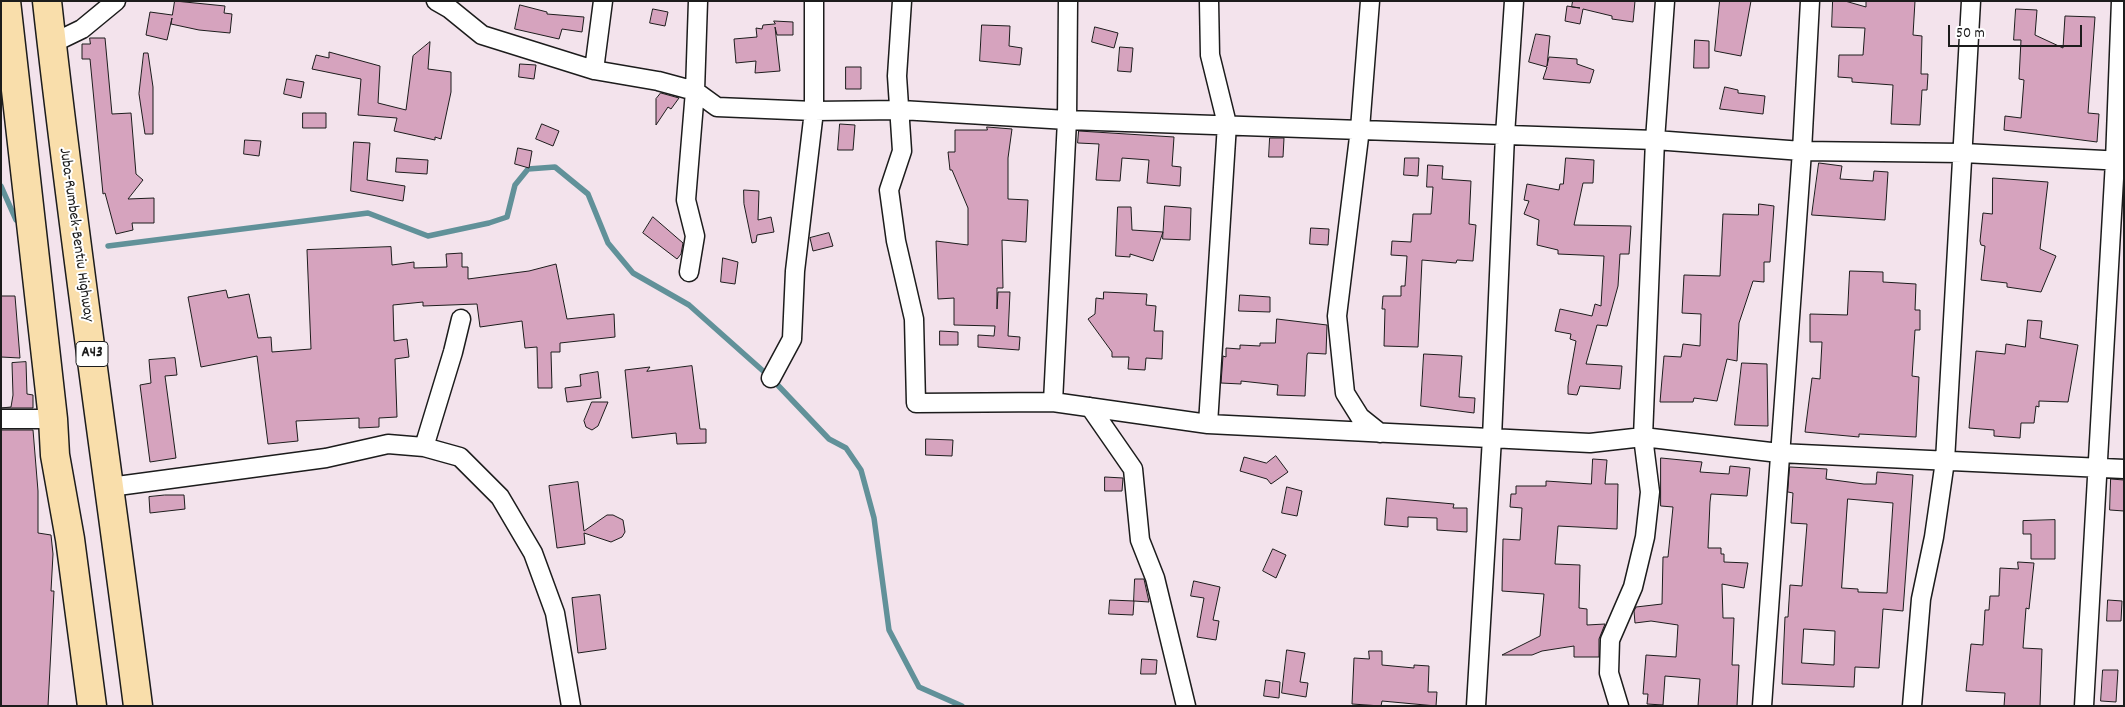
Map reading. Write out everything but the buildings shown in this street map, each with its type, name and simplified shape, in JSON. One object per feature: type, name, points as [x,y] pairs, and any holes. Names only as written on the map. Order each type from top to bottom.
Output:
[{"type":"highway","points":[[6,1],[53,418],[55,455],[70,539],[92,706]]},
{"type":"highway","name":"Juba-Rumbek-Bentiu Highway","points":[[47,1],[65,168],[110,487],[138,706]]},
{"type":"street","points":[[52,44],[82,29],[116,1]]},
{"type":"street","points":[[436,1],[450,9],[482,35],[594,70],[658,81],[694,91],[717,107],[814,111],[901,110],[1067,120],[1654,140],[1802,151],[1962,153],[2120,161]]},
{"type":"street","points":[[594,70],[603,1]]},
{"type":"street","points":[[689,272],[695,236],[686,200],[698,1]]},
{"type":"street","points":[[771,378],[792,339],[795,271],[814,111],[814,1]]},
{"type":"street","points":[[902,1],[897,76],[901,110],[902,151],[889,190],[896,241],[914,320],[916,403],[1053,402],[1208,424],[1590,443],[1643,437],[1779,453],[2124,469]]},
{"type":"street","points":[[1053,402],[1067,120],[1068,1]]},
{"type":"street","points":[[1208,424],[1227,124],[1210,55],[1209,1]]},
{"type":"street","points":[[1370,1],[1360,129],[1337,316],[1345,393],[1360,417],[1380,433]]},
{"type":"street","points":[[1476,706],[1492,438],[1505,134],[1514,1]]},
{"type":"street","points":[[1619,706],[1609,673],[1610,640],[1633,587],[1645,537],[1650,492],[1643,437],[1654,140],[1665,1]]},
{"type":"street","points":[[1762,706],[1802,151],[1810,1]]},
{"type":"street","points":[[1912,706],[1920,599],[1934,537],[1945,461],[1971,1]]},
{"type":"street","points":[[2084,706],[2096,468],[2120,161],[2121,1]]},
{"type":"street","points":[[424,447],[454,352],[461,319]]},
{"type":"street","points":[[1090,407],[1133,469],[1140,540],[1156,578],[1186,706]]},
{"type":"street","points":[[1,419],[53,418]]},
{"type":"street","points":[[110,487],[326,458],[388,444],[424,447],[460,457],[500,496],[532,553],[555,613],[571,706]]},
{"type":"street","points":[[1913,685],[1922,706]]},
{"type":"waterway","points":[[108,246],[368,213],[428,236],[489,223],[507,217],[515,185],[528,169],[555,167],[588,194],[608,243],[633,273],[689,305],[771,378],[829,439],[846,448],[861,470],[874,518],[889,630],[919,687],[962,706]]},
{"type":"waterway","points":[[1,186],[16,220]]}]
